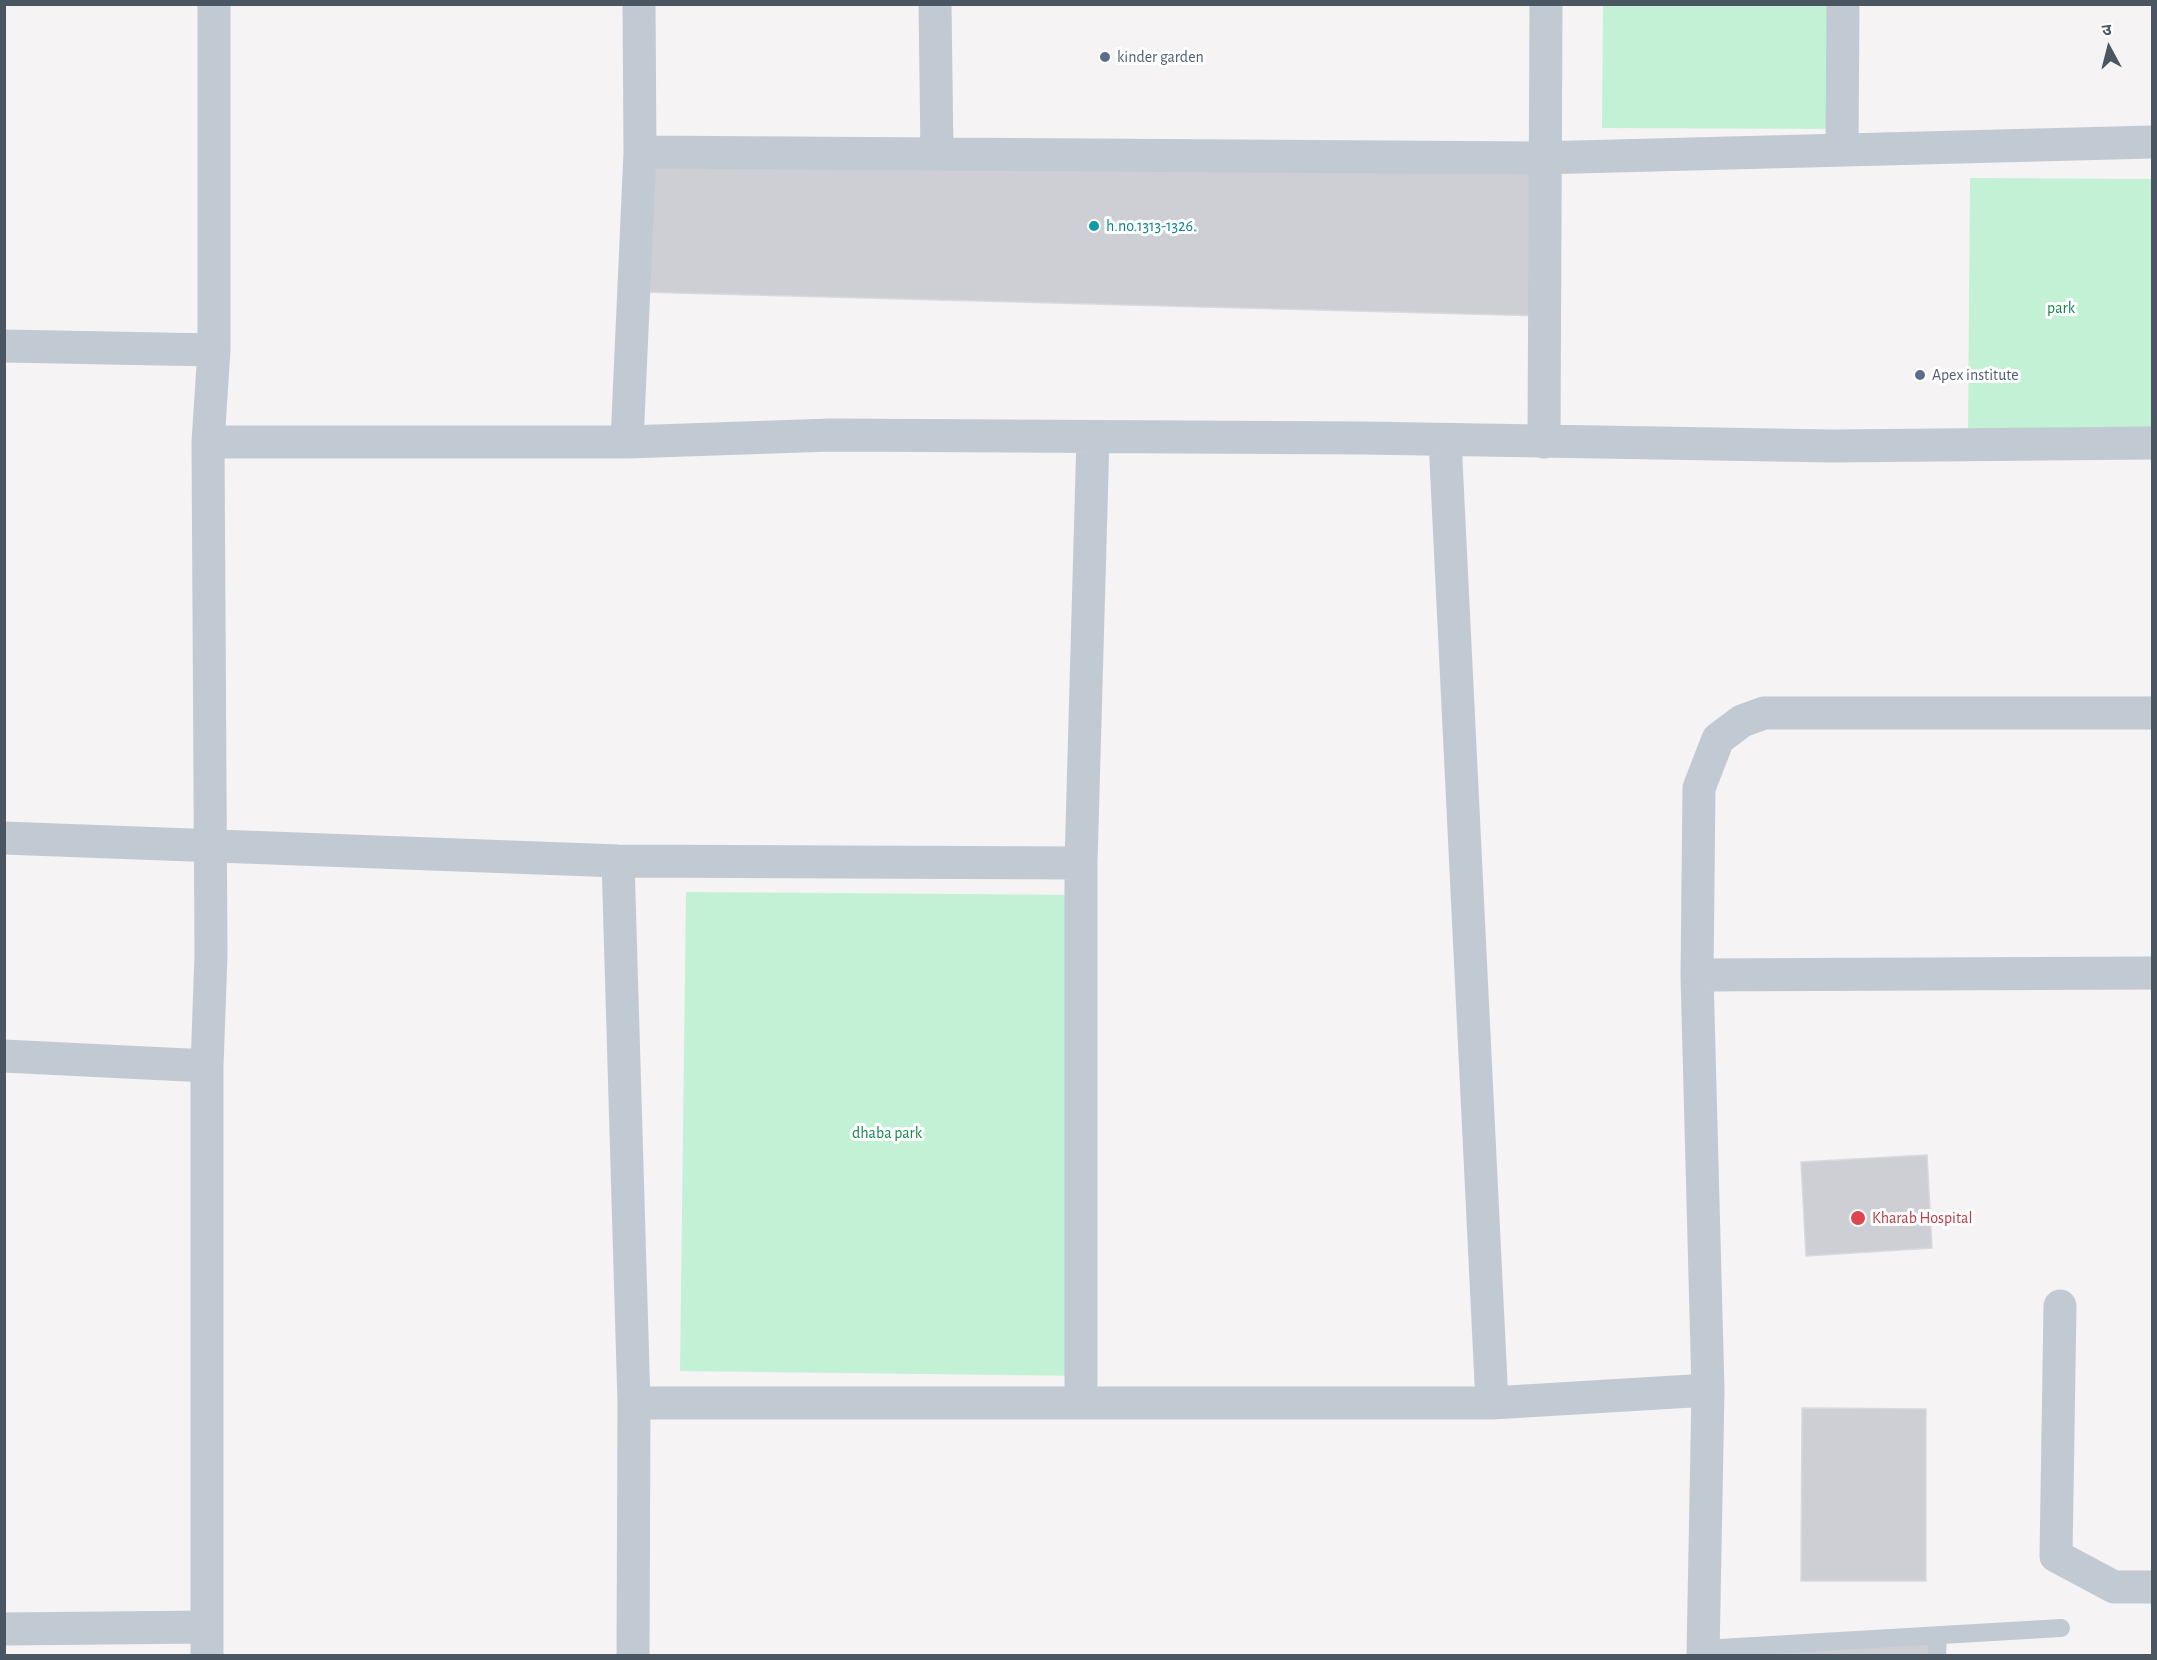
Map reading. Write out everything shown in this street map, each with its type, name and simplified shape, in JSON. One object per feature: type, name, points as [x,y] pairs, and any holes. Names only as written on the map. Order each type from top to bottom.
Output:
[{"type":"street","points":[[4,1629],[207,1641],[207,1066],[211,955],[208,441],[214,350],[214,4]]},
{"type":"street","points":[[627,441],[640,152],[639,4]]},
{"type":"street","points":[[935,4],[937,153]]},
{"type":"street","points":[[1544,442],[1545,4]]},
{"type":"street","points":[[1842,150],[1843,4]]},
{"type":"street","points":[[640,152],[1546,158],[2152,142]]},
{"type":"street","points":[[4,346],[214,350]]},
{"type":"street","points":[[208,441],[627,441],[831,435],[1832,446],[2152,443]]},
{"type":"street","points":[[1081,1403],[1081,863],[1093,437]]},
{"type":"street","points":[[1445,440],[1492,1403]]},
{"type":"street","points":[[1703,1652],[1708,1390],[1697,975],[1700,788],[1718,739],[1742,721],[1764,713],[2152,713]]},
{"type":"street","points":[[4,838],[618,861],[1081,863]]},
{"type":"street","points":[[618,861],[634,1403],[633,1656]]},
{"type":"street","points":[[1697,975],[2152,973]]},
{"type":"street","points":[[4,1056],[207,1066]]},
{"type":"street","points":[[2061,1306],[2056,1556],[2114,1587],[2152,1587]]},
{"type":"street","points":[[634,1403],[1492,1403],[1708,1390]]},
{"type":"lane","points":[[1703,1652],[2061,1628]]},
{"type":"lane","points":[[1937,1656],[1938,1635]]},
{"type":"green space","points":[[1603,5],[1856,5],[1855,129],[1602,128]]},
{"type":"green space","name":"park","points":[[1970,178],[2152,179],[2152,438],[1968,437]]},
{"type":"green space","name":"dhaba park","points":[[686,892],[1093,895],[1088,1376],[680,1371]]},
{"type":"building","name":"h.no.1313-1326.","points":[[1546,158],[1545,316],[640,292],[646,160]]},
{"type":"building","points":[[1927,1155],[1932,1248],[1806,1256],[1801,1162]]},
{"type":"building","points":[[1802,1408],[1926,1409],[1926,1581],[1801,1581]]},
{"type":"building","points":[[1938,1635],[1935,1656],[1703,1656]]},
{"type":"place","name":"kinder garden","points":[[1105,57]]},
{"type":"place","name":"h.no.1313-1326.","points":[[1094,226]]},
{"type":"place","name":"Apex institute","points":[[1920,375]]},
{"type":"place","name":"Kharab Hospital","points":[[1858,1218]]}]
